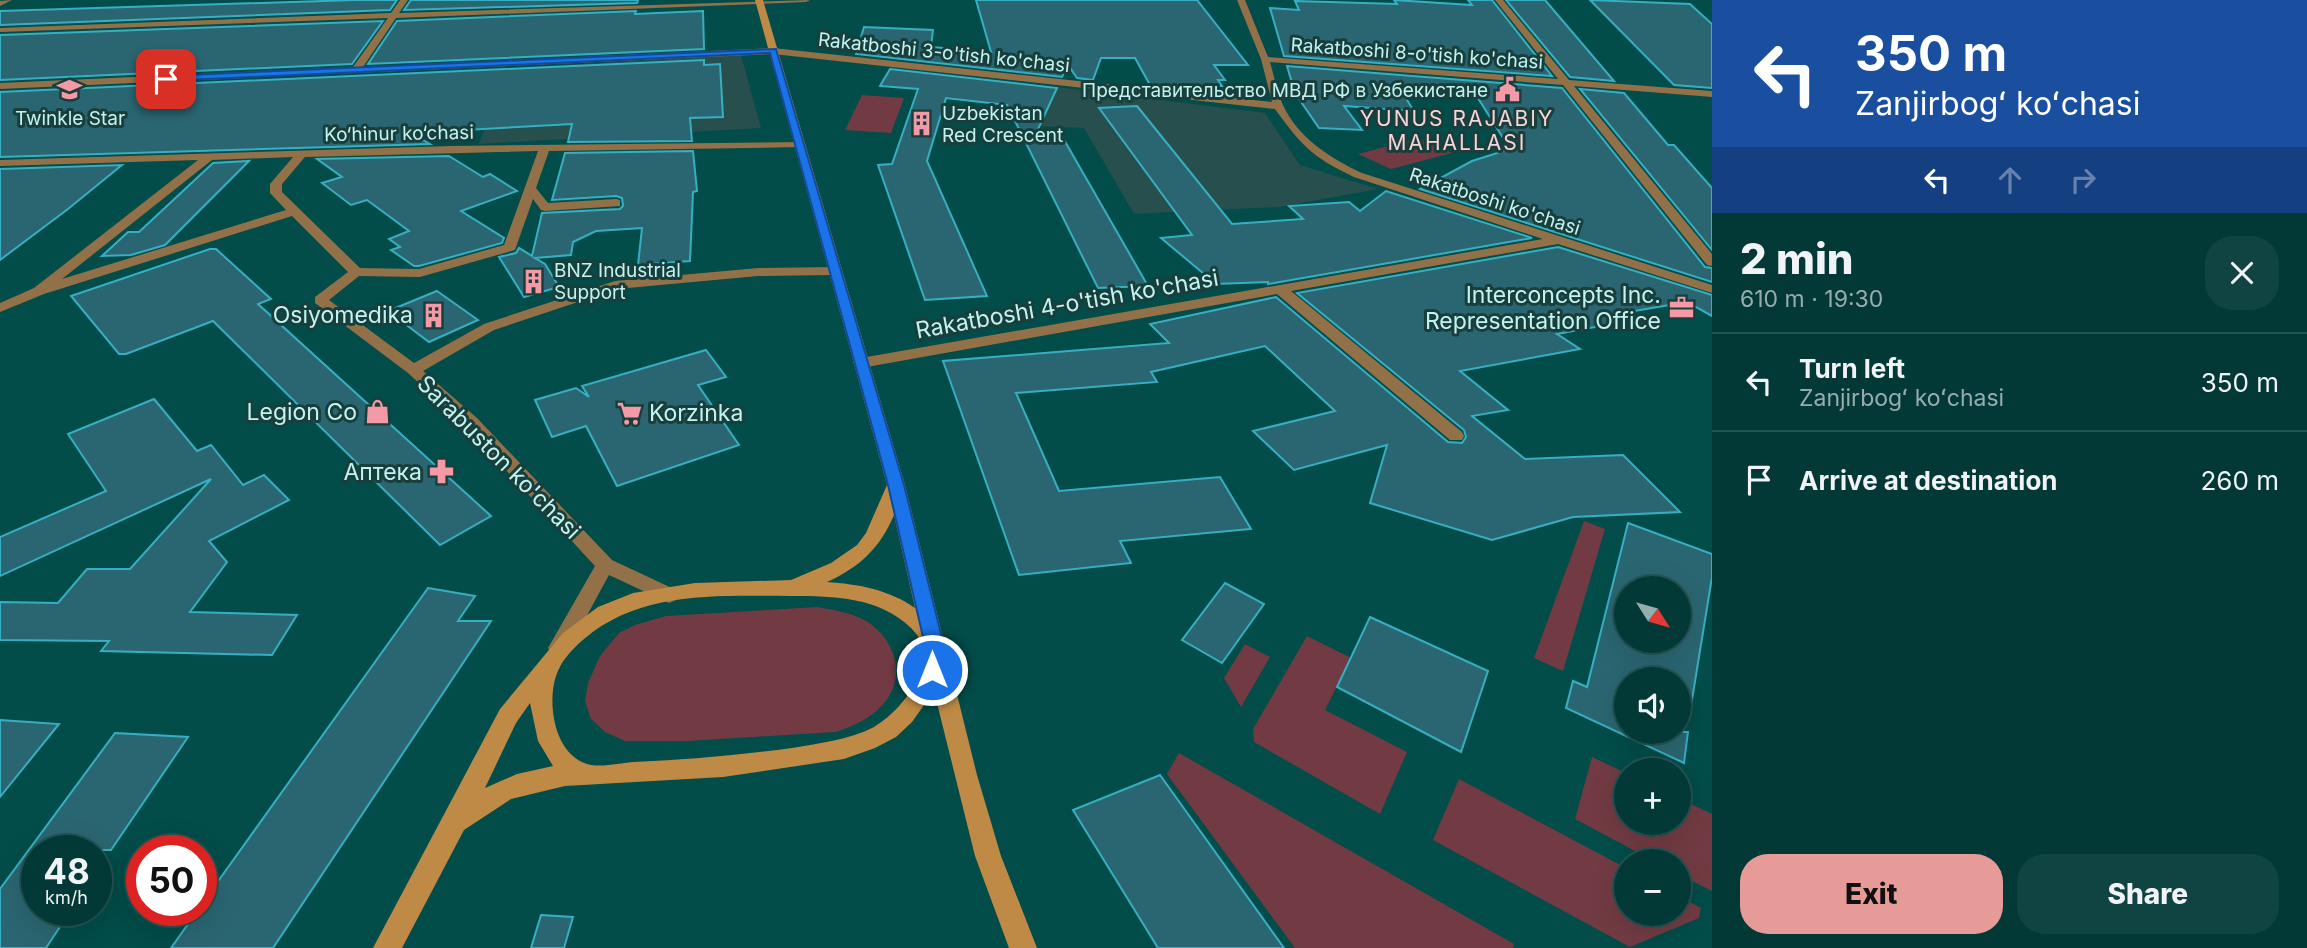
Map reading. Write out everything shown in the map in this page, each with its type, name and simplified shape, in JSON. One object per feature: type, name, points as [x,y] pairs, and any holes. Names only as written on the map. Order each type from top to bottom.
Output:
[{"type":"main road","points":[[759,1],[896,485],[965,775],[988,856],[1023,948]]},
{"type":"main road","points":[[789,588],[824,576],[859,555],[876,535],[896,485]]},
{"type":"main road","points":[[387,948],[451,831],[508,716],[555,655],[592,622],[621,605],[668,595],[736,589],[847,591],[885,601],[914,618],[935,650],[925,687],[906,714],[888,730],[853,747],[803,757],[660,772],[540,778],[514,784],[474,808],[451,831]]},
{"type":"main road","points":[[555,655],[544,672],[542,683],[542,711],[548,741],[555,753],[583,774]]},
{"type":"street","points":[[0,4],[8,0]]},
{"type":"street","points":[[356,70],[404,0]]},
{"type":"street","points":[[0,30],[806,0]]},
{"type":"street","name":"Rakatboshi ko'chasi","points":[[1241,0],[1265,59],[1278,106],[1307,145],[1345,170],[1712,289]]},
{"type":"street","name":"Rakatboshi 8-o'tish ko'chasi","points":[[1499,0],[1712,262]]},
{"type":"street","name":"Rakatboshi 3-o'tish ko'chasi","points":[[0,86],[773,51],[1278,106]]},
{"type":"street","name":"Rakatboshi 8-o'tish ko'chasi","points":[[1265,59],[1712,94]]},
{"type":"street","name":"Ko‘hinur ko‘chasi","points":[[0,163],[545,147],[800,145]]},
{"type":"street","points":[[302,153],[276,184],[276,192],[292,212],[356,272],[420,273],[510,247],[545,147]]},
{"type":"street","points":[[39,291],[211,155]]},
{"type":"street","points":[[531,189],[545,207],[616,203]]},
{"type":"street","points":[[0,308],[39,291],[292,212]]},
{"type":"street","name":"Rakatboshi 4-o'tish ko'chasi","points":[[861,363],[1558,240]]},
{"type":"street","points":[[413,370],[489,327],[615,285],[758,272],[835,271]]},
{"type":"street","name":"Sarabuston ko'chasi","points":[[356,272],[320,300],[413,370],[471,422],[605,565],[668,595]]},
{"type":"street","points":[[1280,289],[1456,436]]},
{"type":"street","points":[[555,655],[605,565]]},
{"type":"shaded area","points":[[741,55],[761,128],[479,144],[506,68]]},
{"type":"shaded area","points":[[1056,87],[1265,113],[1300,165],[1378,189],[1279,207],[1134,214],[1084,128],[1018,125],[1017,112],[1046,112]]},
{"type":"shaded area","points":[[862,95],[904,98],[891,133],[845,130]]},
{"type":"shaded area","points":[[1418,138],[1452,153],[1391,169],[1358,154]]},
{"type":"shaded area","points":[[1584,521],[1605,529],[1563,671],[1534,658]]},
{"type":"shaded area","points":[[818,607],[866,621],[881,633],[895,660],[894,686],[888,698],[871,716],[847,728],[835,732],[687,741],[625,741],[605,732],[591,719],[585,701],[588,683],[600,656],[619,633],[635,625],[666,616]]},
{"type":"shaded area","points":[[1307,636],[1351,658],[1325,710],[1407,752],[1380,814],[1254,742],[1253,729]]},
{"type":"shaded area","points":[[1245,644],[1270,657],[1241,707],[1224,678]]},
{"type":"shaded area","points":[[1179,753],[1514,944],[1513,948],[1295,948],[1167,774]]},
{"type":"shaded area","points":[[1592,757],[1614,767],[1614,835],[1691,835],[1691,804],[1712,814],[1712,891],[1691,880],[1691,849],[1631,849],[1575,819]]},
{"type":"shaded area","points":[[1459,779],[1614,862],[1614,926],[1680,926],[1630,947],[1433,840]]},
{"type":"shaded area","points":[[1691,903],[1701,908],[1699,918],[1691,921]]},
{"type":"building","points":[[397,0],[390,10],[0,25],[0,11]]},
{"type":"building","points":[[411,0],[638,0],[637,3],[404,10]]},
{"type":"building","points":[[976,0],[1197,0],[1248,65],[1214,65],[1225,80],[1218,80],[1222,86],[1150,85],[1135,58],[1101,58],[1093,80],[1077,78],[1068,65],[1062,77],[856,54],[864,27],[933,30],[931,47],[991,52]]},
{"type":"building","points":[[1394,0],[1472,5],[1468,0],[1492,0],[1552,76],[1284,56],[1270,8],[1299,10],[1295,1],[1397,4]]},
{"type":"building","points":[[1506,0],[1545,0],[1614,81],[1570,77]]},
{"type":"building","points":[[1590,0],[1690,4],[1712,24],[1712,88],[1674,85]]},
{"type":"building","points":[[636,11],[635,14],[703,11],[704,49],[368,64],[397,21]]},
{"type":"building","points":[[383,21],[352,64],[0,80],[0,35]]},
{"type":"building","points":[[704,60],[704,65],[720,64],[723,117],[690,118],[692,141],[568,142],[572,124],[411,133],[430,144],[0,157],[0,92]]},
{"type":"building","points":[[1287,66],[1562,88],[1705,267],[1712,268],[1712,282],[1420,189],[1472,161],[1510,149],[1476,95],[1400,89],[1414,111],[1344,106],[1362,130],[1319,128],[1295,93]]},
{"type":"building","points":[[890,69],[1057,88],[1034,138],[1063,138],[1148,286],[1098,288],[1007,105],[946,98],[927,161],[987,296],[925,300],[878,165],[892,164],[918,89],[880,86]]},
{"type":"building","points":[[1580,89],[1624,93],[1668,145],[1674,145],[1712,188],[1712,250]]},
{"type":"building","points":[[1137,106],[1232,224],[1303,219],[1289,206],[1349,202],[1360,211],[1386,191],[1532,238],[1268,284],[1216,284],[1161,238],[1192,235],[1099,108]]},
{"type":"building","points":[[693,151],[697,191],[693,192],[690,261],[638,265],[642,228],[596,231],[573,242],[571,255],[535,258],[545,264],[559,287],[524,297],[499,257],[516,253],[519,248],[532,256],[542,213],[620,209],[623,206],[622,198],[616,196],[552,200],[565,153]]},
{"type":"building","points":[[449,156],[483,177],[490,174],[517,191],[461,211],[504,238],[502,243],[419,266],[414,266],[391,250],[400,247],[389,239],[409,231],[367,200],[351,205],[322,183],[342,177],[317,159]]},
{"type":"building","points":[[249,161],[165,245],[131,255],[102,256],[128,232],[139,232],[213,163]]},
{"type":"building","points":[[122,165],[68,209],[0,260],[0,169]]},
{"type":"building","points":[[1558,247],[1712,295],[1712,316],[1687,302],[1605,316],[1617,323],[1557,334],[1580,349],[1460,371],[1508,410],[1472,416],[1525,459],[1623,455],[1680,512],[1573,517],[1492,540],[1370,503],[1387,445],[1294,470],[1253,431],[1335,411],[1265,346],[1151,372],[1157,382],[1016,393],[1059,491],[1220,477],[1251,529],[1120,541],[1131,563],[1019,575],[943,361],[1169,343],[1150,324],[1276,297],[1448,442],[1462,443],[1466,437],[1464,430],[1297,293]]},
{"type":"building","points":[[216,249],[271,299],[258,304],[491,516],[440,545],[213,321],[126,354],[119,354],[71,296]]},
{"type":"building","name":"Osiyomedika","points":[[437,291],[478,320],[429,342],[388,311]]},
{"type":"building","name":"Korzinka","points":[[706,350],[726,377],[698,385],[739,445],[617,486],[586,426],[552,437],[535,400],[576,388],[589,397],[582,386]]},
{"type":"building","points":[[154,399],[197,451],[211,445],[243,485],[264,475],[289,500],[209,541],[227,562],[190,612],[297,615],[272,655],[101,651],[109,641],[0,640],[0,602],[58,603],[87,569],[130,569],[211,479],[0,576],[0,537],[106,491],[68,434]]},
{"type":"building","points":[[1628,523],[1712,554],[1712,577],[1691,706],[1691,667],[1614,667],[1614,730],[1566,708],[1573,681],[1587,687],[1614,579],[1614,653],[1691,653],[1691,576],[1615,576]]},
{"type":"building","points":[[1225,583],[1264,604],[1222,663],[1182,640]]},
{"type":"building","points":[[428,588],[475,596],[458,621],[491,621],[273,948],[171,948],[187,926],[217,926],[217,883]]},
{"type":"building","points":[[1370,617],[1488,671],[1461,752],[1337,687]]},
{"type":"building","points":[[0,720],[59,724],[0,797]]},
{"type":"building","points":[[115,733],[188,737],[112,849],[112,835],[40,835]]},
{"type":"building","points":[[1643,744],[1686,744],[1685,758],[1673,758]]},
{"type":"building","points":[[1160,775],[1284,948],[1158,948],[1073,810]]},
{"type":"building","points":[[21,861],[21,926],[60,926],[46,948],[0,948],[0,889]]},
{"type":"building","points":[[541,915],[573,917],[564,948],[531,948]]},
{"type":"place","name":"Twinkle Star","points":[[70,90]]},
{"type":"place","name":"Представительство МВД РФ в Узбекистане","points":[[1508,90]]},
{"type":"place","name":"Uzbekistan Red Crescent","points":[[922,124]]},
{"type":"place","name":"BNZ Industrial Support","points":[[534,281]]},
{"type":"place","name":"Interconcepts Inc. Representation Office","points":[[1681,308]]},
{"type":"place","name":"Osiyomedika","points":[[433,315]]},
{"type":"place","name":"Legion Co","points":[[377,412]]},
{"type":"place","name":"Korzinka","points":[[629,413]]},
{"type":"place","name":"Аптека","points":[[442,472]]},
{"type":"district","name":"YUNUS RAJABIY MAHALLASI","points":[[1457,131]]},
{"type":"route","points":[[166,79],[773,51],[896,485],[935,650],[932,670]]}]
